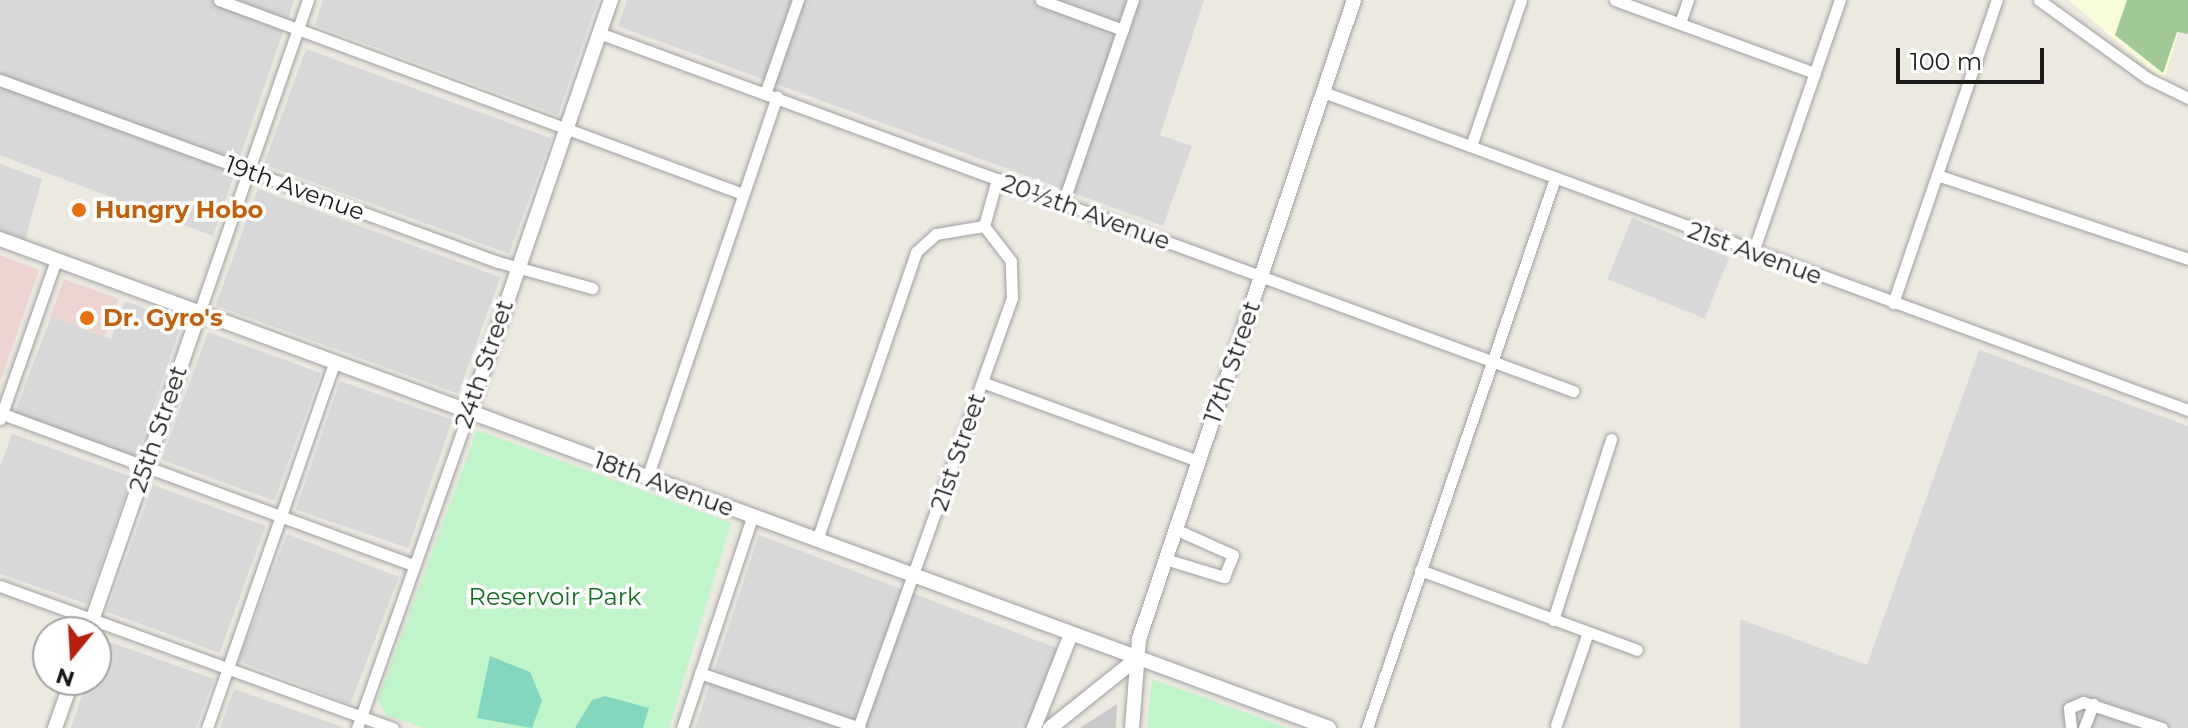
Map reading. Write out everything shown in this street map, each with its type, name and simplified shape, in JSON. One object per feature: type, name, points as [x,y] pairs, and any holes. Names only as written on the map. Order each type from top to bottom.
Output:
[{"type":"street","points":[[219,0],[743,194]]},
{"type":"street","name":"25th Street","points":[[94,616],[308,0]]},
{"type":"street","name":"24th Street","points":[[359,723],[611,0]]},
{"type":"street","points":[[647,478],[743,194],[798,0]]},
{"type":"street","points":[[1041,0],[1123,30]]},
{"type":"street","points":[[1063,203],[1133,0]]},
{"type":"street","name":"17th Street","points":[[1132,728],[1136,659],[1165,559],[1354,0]]},
{"type":"street","points":[[1471,146],[1521,0]]},
{"type":"street","points":[[1615,0],[1815,73]]},
{"type":"street","points":[[1680,23],[1688,0]]},
{"type":"street","points":[[1753,252],[1840,0]]},
{"type":"street","points":[[1893,303],[1997,0]]},
{"type":"street","points":[[2039,0],[2188,98]]},
{"type":"street","name":"20½th Avenue","points":[[599,33],[1573,391]]},
{"type":"street","name":"19th Avenue","points":[[0,80],[248,171],[592,288]]},
{"type":"street","name":"21st Avenue","points":[[1323,92],[2188,410]]},
{"type":"street","points":[[1937,175],[2188,259]]},
{"type":"street","points":[[1367,728],[1555,178]]},
{"type":"street","points":[[817,540],[916,252],[936,234],[984,226],[997,179]]},
{"type":"street","name":"21st Street","points":[[859,728],[982,382],[1015,277],[984,226]]},
{"type":"street","name":"18th Avenue","points":[[0,239],[334,364],[753,515],[911,577],[1329,728]]},
{"type":"street","points":[[56,260],[1,415],[414,565]]},
{"type":"street","points":[[207,728],[334,364]]},
{"type":"street","points":[[982,382],[1198,461]]},
{"type":"street","points":[[1553,620],[1611,439]]},
{"type":"street","points":[[682,728],[753,515]]},
{"type":"street","points":[[1165,559],[1224,577],[1233,555],[1175,529]]},
{"type":"street","points":[[1420,570],[1637,650]]},
{"type":"street","points":[[0,586],[68,616]]},
{"type":"street","points":[[1556,725],[1588,632]]},
{"type":"street","points":[[112,633],[226,670],[359,723],[393,728]]},
{"type":"street","points":[[1034,728],[1071,634]]},
{"type":"street","points":[[1050,728],[1136,659]]},
{"type":"street","points":[[700,673],[859,728]]},
{"type":"street","points":[[55,728],[66,696]]},
{"type":"street","points":[[2084,728],[2093,704]]},
{"type":"street","points":[[2071,728],[2069,708],[2093,704],[2162,728]]},
{"type":"shaded area","points":[[0,0],[294,0],[213,236],[0,155]]},
{"type":"shaded area","points":[[323,0],[598,0],[558,115],[315,25]]},
{"type":"shaded area","points":[[627,0],[1204,0],[1160,135],[1192,146],[1163,226],[618,26]]},
{"type":"shaded area","points":[[2068,0],[2188,0],[2164,81]]},
{"type":"shaded area","points":[[306,49],[551,138],[509,254],[264,165]]},
{"type":"shaded area","points":[[0,164],[42,179],[25,240],[0,231]]},
{"type":"shaded area","points":[[258,189],[500,277],[458,394],[216,306]]},
{"type":"shaded area","points":[[1632,218],[1729,257],[1705,319],[1607,279]]},
{"type":"shaded area","points":[[0,255],[39,270],[0,382]]},
{"type":"shaded area","points":[[64,279],[119,299],[105,336],[50,317]]},
{"type":"shaded area","points":[[125,301],[182,322],[136,459],[14,414],[51,317],[111,339]]},
{"type":"shaded area","points":[[208,332],[321,373],[274,501],[161,460]]},
{"type":"shaded area","points":[[1979,350],[2188,426],[2188,728],[1740,728],[1740,619],[1867,665]]},
{"type":"shaded area","points":[[340,381],[453,420],[408,548],[296,510]]},
{"type":"shaded area","points":[[12,434],[132,477],[87,604],[0,574],[0,467]]},
{"type":"shaded area","points":[[153,485],[266,526],[220,653],[107,612]]},
{"type":"shaded area","points":[[287,534],[399,577],[350,704],[238,661]]},
{"type":"shaded area","points":[[759,535],[1057,648],[1029,728],[695,728]]},
{"type":"shaded area","points":[[112,643],[214,679],[196,728],[71,728],[82,696],[112,696]]},
{"type":"shaded area","points":[[234,689],[345,728],[220,728]]},
{"type":"shaded area","points":[[1117,704],[1116,728],[1080,728]]},
{"type":"green space","points":[[2127,0],[2188,0],[2188,34],[2177,32],[2163,73],[2115,35]]},
{"type":"green space","name":"Reservoir Park","points":[[477,430],[731,523],[669,728],[425,728],[386,715],[378,699]]},
{"type":"green space","points":[[490,656],[530,672],[542,701],[532,728],[477,718]]},
{"type":"green space","points":[[1152,679],[1288,728],[1147,728]]},
{"type":"green space","points":[[605,696],[649,708],[643,728],[575,728],[592,700]]},
{"type":"place","name":"Hungry Hobo","points":[[79,210]]},
{"type":"place","name":"Dr. Gyro's","points":[[87,318]]}]
